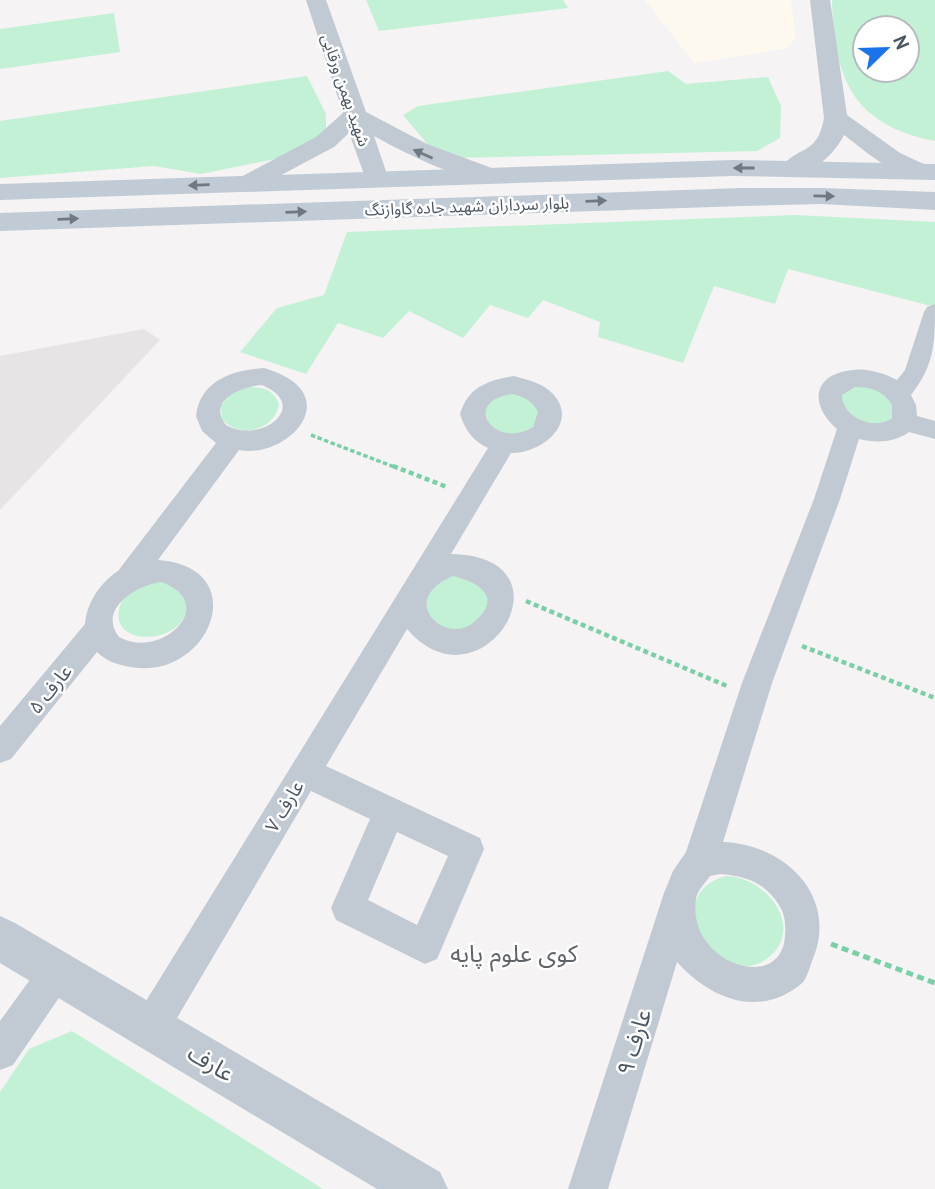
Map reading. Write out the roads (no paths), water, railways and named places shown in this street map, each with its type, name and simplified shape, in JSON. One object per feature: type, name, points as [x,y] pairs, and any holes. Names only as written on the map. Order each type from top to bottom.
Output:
[{"type":"main road","name":"بلوار سرداران شهید جاده گاوازنگ","points":[[0,192],[488,175],[793,168],[927,171]]},
{"type":"main road","points":[[377,180],[379,209]]},
{"type":"main road","name":"بلوار سرداران شهید جاده گاوازنگ","points":[[8,223],[742,197],[821,196],[935,201]]},
{"type":"street","name":"شهید بهمن ورقایی","points":[[316,0],[377,180]]},
{"type":"street","points":[[793,168],[819,154],[835,131],[836,118],[820,0]]},
{"type":"street","points":[[246,184],[325,142],[355,115],[414,150],[488,175]]},
{"type":"street","points":[[836,118],[891,158],[927,171]]},
{"type":"street","points":[[899,394],[916,373],[935,312]]},
{"type":"street","points":[[264,376],[288,386],[297,405],[295,416],[287,426],[262,440],[232,440],[211,426],[207,416],[213,395],[235,380],[264,376]]},
{"type":"street","points":[[853,378],[866,378],[890,387],[899,394],[906,412],[904,421],[888,432],[876,433],[850,427],[832,411],[830,393],[834,386],[853,378]]},
{"type":"street","points":[[904,421],[935,430]]},
{"type":"street","points":[[700,861],[740,858],[760,864],[778,877],[796,903],[803,934],[799,954],[788,970],[772,981],[752,985],[730,982],[710,972],[693,956],[682,937],[677,915],[680,895],[700,861],[752,697],[827,499],[850,427]]},
{"type":"street","points":[[128,579],[161,571],[176,573],[190,580],[198,591],[202,604],[200,618],[193,632],[181,644],[165,653],[130,657],[116,651],[104,641],[99,628],[99,614],[105,601],[128,579],[232,440]]},
{"type":"street","name":"عارف ۷","points":[[151,1027],[504,443]]},
{"type":"street","points":[[453,565],[481,570],[492,579],[499,590],[502,602],[499,614],[493,626],[482,635],[453,641],[438,638],[425,631],[417,621],[412,608],[412,596],[417,584],[427,574],[453,565]]},
{"type":"street","name":"عارف ۵","points":[[0,749],[99,628]]},
{"type":"street","points":[[304,772],[390,812]]},
{"type":"street","name":"عارف ۹","points":[[587,1189],[680,895]]},
{"type":"street","name":"عارف","points":[[0,937],[423,1189]]},
{"type":"street","points":[[0,1052],[57,971]]},
{"type":"district","name":"کوی علوم پایه","points":[[514,954]]}]
